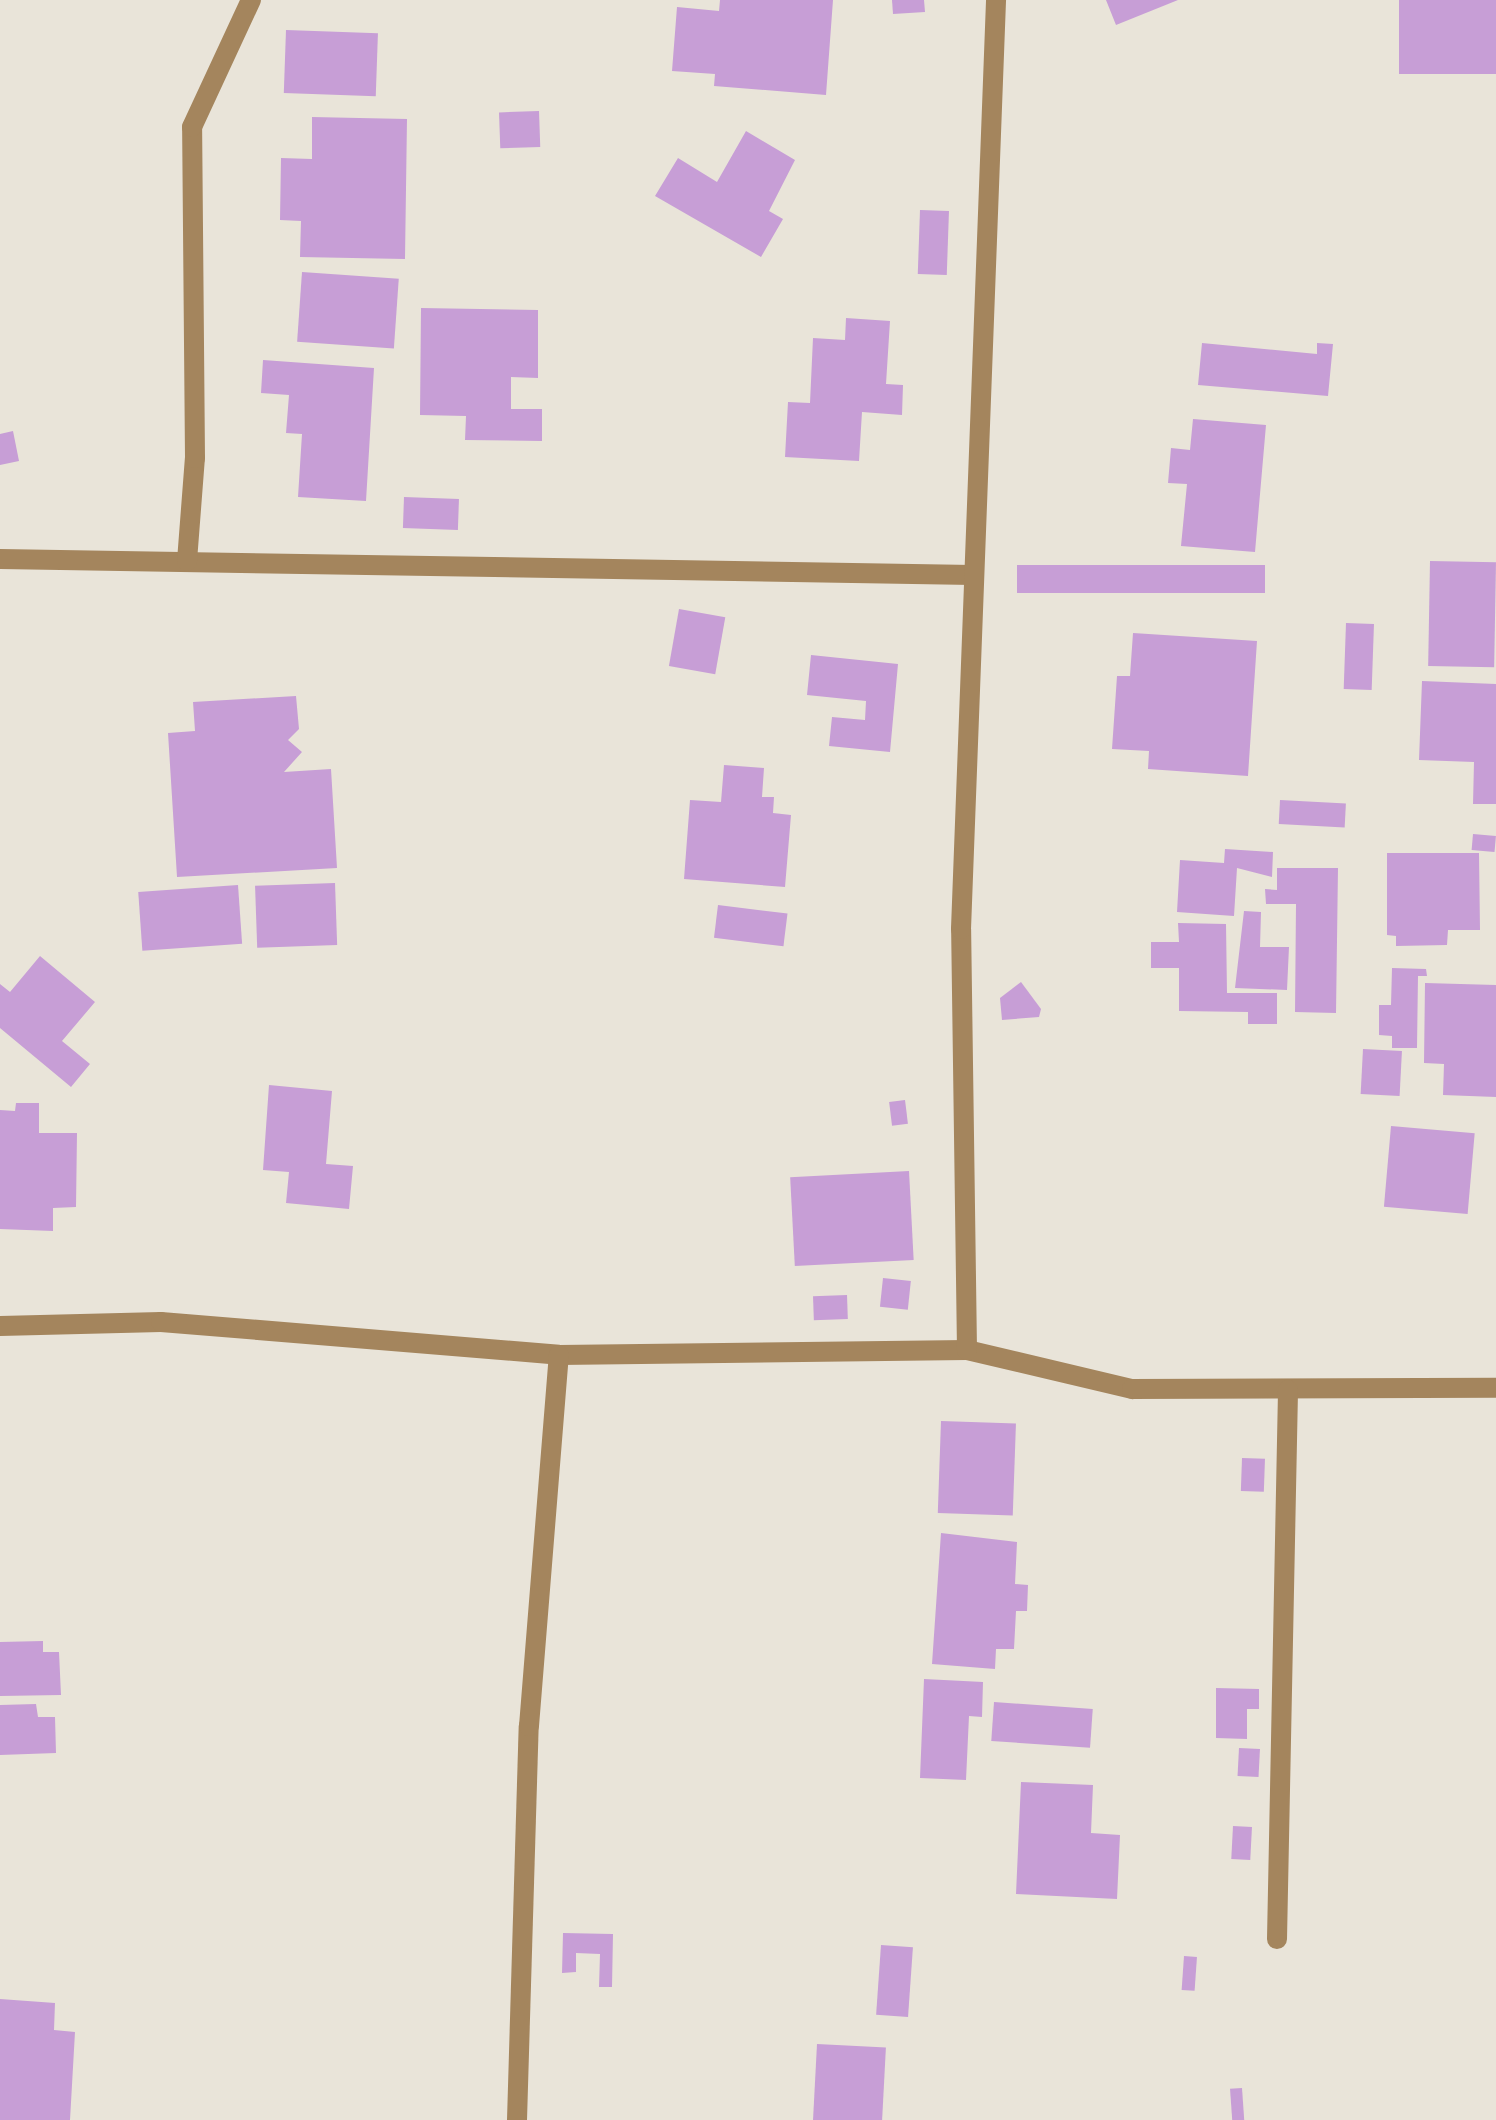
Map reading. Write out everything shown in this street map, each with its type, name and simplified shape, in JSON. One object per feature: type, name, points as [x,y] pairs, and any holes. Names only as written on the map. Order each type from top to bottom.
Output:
[{"type":"street","points":[[187,561],[195,458],[192,127],[251,0]]},
{"type":"street","points":[[967,1350],[961,929],[996,0]]},
{"type":"street","points":[[0,559],[973,575]]},
{"type":"street","points":[[0,1326],[161,1322],[559,1355],[967,1350],[1132,1389],[1496,1388]]},
{"type":"street","points":[[517,2120],[529,1726],[559,1355]]},
{"type":"street","points":[[1277,1939],[1288,1390]]},
{"type":"building","points":[[720,0],[833,0],[826,95],[714,86],[715,74],[672,71],[677,7],[719,11]]},
{"type":"building","points":[[892,0],[924,0],[925,12],[893,14]]},
{"type":"building","points":[[1106,0],[1178,0],[1116,25]]},
{"type":"building","points":[[1399,0],[1496,0],[1496,74],[1399,74]]},
{"type":"building","points":[[286,30],[378,33],[376,96],[284,93]]},
{"type":"building","points":[[539,111],[540,147],[500,148],[499,112]]},
{"type":"building","points":[[312,117],[407,119],[405,259],[300,257],[301,221],[280,220],[281,158],[312,159]]},
{"type":"building","points":[[746,131],[795,160],[769,211],[783,219],[761,257],[655,196],[678,158],[717,182]]},
{"type":"building","points":[[920,210],[949,211],[947,275],[918,274]]},
{"type":"building","points":[[302,272],[399,279],[394,349],[297,342]]},
{"type":"building","points":[[421,308],[538,310],[538,378],[511,377],[511,409],[542,409],[542,441],[465,440],[466,416],[420,415]]},
{"type":"building","points":[[846,318],[890,321],[886,384],[903,385],[902,415],[862,412],[859,461],[785,457],[788,402],[810,403],[813,338],[845,340]]},
{"type":"building","points":[[1202,343],[1317,354],[1317,343],[1333,344],[1328,396],[1198,385]]},
{"type":"building","points":[[263,360],[374,368],[366,501],[298,497],[302,434],[286,433],[289,395],[261,393]]},
{"type":"building","points":[[1193,419],[1266,425],[1255,552],[1181,546],[1187,484],[1168,483],[1171,448],[1190,450]]},
{"type":"building","points":[[13,431],[19,461],[0,465],[0,434]]},
{"type":"building","points":[[404,497],[459,499],[458,530],[403,528]]},
{"type":"building","points":[[1430,561],[1496,562],[1494,667],[1428,666]]},
{"type":"building","points":[[1017,565],[1265,565],[1265,593],[1017,593]]},
{"type":"building","points":[[679,609],[725,617],[715,674],[669,666]]},
{"type":"building","points":[[1346,623],[1374,624],[1372,690],[1344,689]]},
{"type":"building","points":[[1133,633],[1257,641],[1248,776],[1148,769],[1149,751],[1112,749],[1117,676],[1130,676]]},
{"type":"building","points":[[811,655],[898,664],[890,752],[829,746],[832,717],[865,720],[866,701],[807,695]]},
{"type":"building","points":[[1422,681],[1496,684],[1496,804],[1473,804],[1474,762],[1419,760]]},
{"type":"building","points":[[296,696],[299,729],[288,740],[302,752],[284,772],[331,769],[337,868],[177,877],[168,733],[195,731],[193,702]]},
{"type":"building","points":[[724,765],[764,768],[762,797],[774,797],[773,813],[791,815],[785,887],[684,879],[690,800],[721,802]]},
{"type":"building","points":[[1280,800],[1346,803],[1345,827],[1279,824]]},
{"type":"building","points":[[1473,834],[1496,836],[1495,852],[1472,850]]},
{"type":"building","points":[[1225,849],[1273,852],[1272,877],[1237,868],[1234,916],[1177,912],[1180,860],[1224,863]]},
{"type":"building","points":[[1387,853],[1479,853],[1480,930],[1448,930],[1447,945],[1396,946],[1396,936],[1387,935]]},
{"type":"building","points":[[1277,868],[1338,868],[1336,1013],[1295,1012],[1296,904],[1266,904],[1265,889],[1277,890]]},
{"type":"building","points":[[335,883],[337,945],[257,948],[255,886]]},
{"type":"building","points":[[238,885],[242,944],[142,951],[138,892]]},
{"type":"building","points":[[718,905],[787,914],[783,946],[714,938]]},
{"type":"building","points":[[1244,911],[1261,912],[1260,947],[1289,947],[1287,990],[1235,988]]},
{"type":"building","points":[[1178,923],[1226,924],[1227,993],[1277,993],[1277,1024],[1248,1024],[1248,1012],[1179,1011],[1179,968],[1151,968],[1151,942],[1179,942]]},
{"type":"building","points":[[40,956],[95,1002],[62,1041],[90,1064],[71,1087],[0,1028],[0,984],[10,992]]},
{"type":"building","points":[[1392,968],[1426,969],[1427,976],[1418,976],[1417,1048],[1392,1048],[1392,1036],[1379,1035],[1379,1005],[1391,1005]]},
{"type":"building","points":[[1021,982],[1041,1009],[1039,1017],[1002,1020],[1000,998]]},
{"type":"building","points":[[1425,983],[1496,985],[1496,1097],[1443,1095],[1444,1064],[1424,1063]]},
{"type":"building","points":[[1363,1049],[1402,1051],[1400,1096],[1361,1094]]},
{"type":"building","points":[[269,1085],[332,1091],[326,1164],[353,1166],[349,1209],[286,1203],[289,1172],[263,1170]]},
{"type":"building","points":[[905,1100],[908,1124],[892,1126],[889,1102]]},
{"type":"building","points":[[16,1103],[39,1103],[39,1133],[77,1133],[76,1207],[53,1208],[53,1231],[0,1229],[0,1110],[15,1111]]},
{"type":"building","points":[[1391,1126],[1475,1133],[1468,1214],[1384,1207]]},
{"type":"building","points":[[909,1171],[914,1260],[795,1266],[790,1177]]},
{"type":"building","points":[[883,1278],[911,1281],[908,1310],[880,1307]]},
{"type":"building","points":[[847,1295],[848,1319],[814,1320],[813,1296]]},
{"type":"building","points":[[941,1421],[1016,1424],[1013,1516],[938,1513]]},
{"type":"building","points":[[1242,1458],[1265,1459],[1264,1492],[1241,1491]]},
{"type":"building","points":[[941,1533],[1017,1542],[1015,1584],[1028,1585],[1027,1611],[1016,1611],[1014,1649],[996,1649],[995,1669],[932,1664]]},
{"type":"building","points":[[43,1641],[43,1652],[59,1652],[61,1695],[0,1696],[0,1642]]},
{"type":"building","points":[[924,1679],[983,1682],[982,1717],[969,1716],[966,1780],[920,1778]]},
{"type":"building","points":[[1216,1688],[1259,1689],[1259,1709],[1247,1709],[1247,1739],[1216,1738]]},
{"type":"building","points":[[994,1702],[1093,1709],[1090,1748],[991,1741]]},
{"type":"building","points":[[36,1704],[38,1717],[55,1717],[56,1753],[0,1755],[0,1705]]},
{"type":"building","points":[[1239,1748],[1260,1749],[1259,1777],[1238,1776]]},
{"type":"building","points":[[1021,1782],[1093,1785],[1091,1833],[1120,1835],[1117,1899],[1016,1894]]},
{"type":"building","points":[[1233,1826],[1252,1827],[1250,1860],[1231,1859]]},
{"type":"building","points":[[563,1933],[613,1934],[612,1987],[599,1987],[600,1954],[576,1953],[576,1972],[562,1973]]},
{"type":"building","points":[[881,1945],[913,1947],[908,2017],[876,2015]]},
{"type":"building","points":[[1184,1956],[1197,1957],[1195,1991],[1182,1990]]},
{"type":"building","points":[[0,1999],[55,2003],[54,2030],[75,2032],[70,2120],[0,2120]]},
{"type":"building","points":[[817,2044],[886,2048],[882,2120],[813,2120]]},
{"type":"building","points":[[1242,2088],[1244,2120],[1232,2120],[1230,2089]]}]
